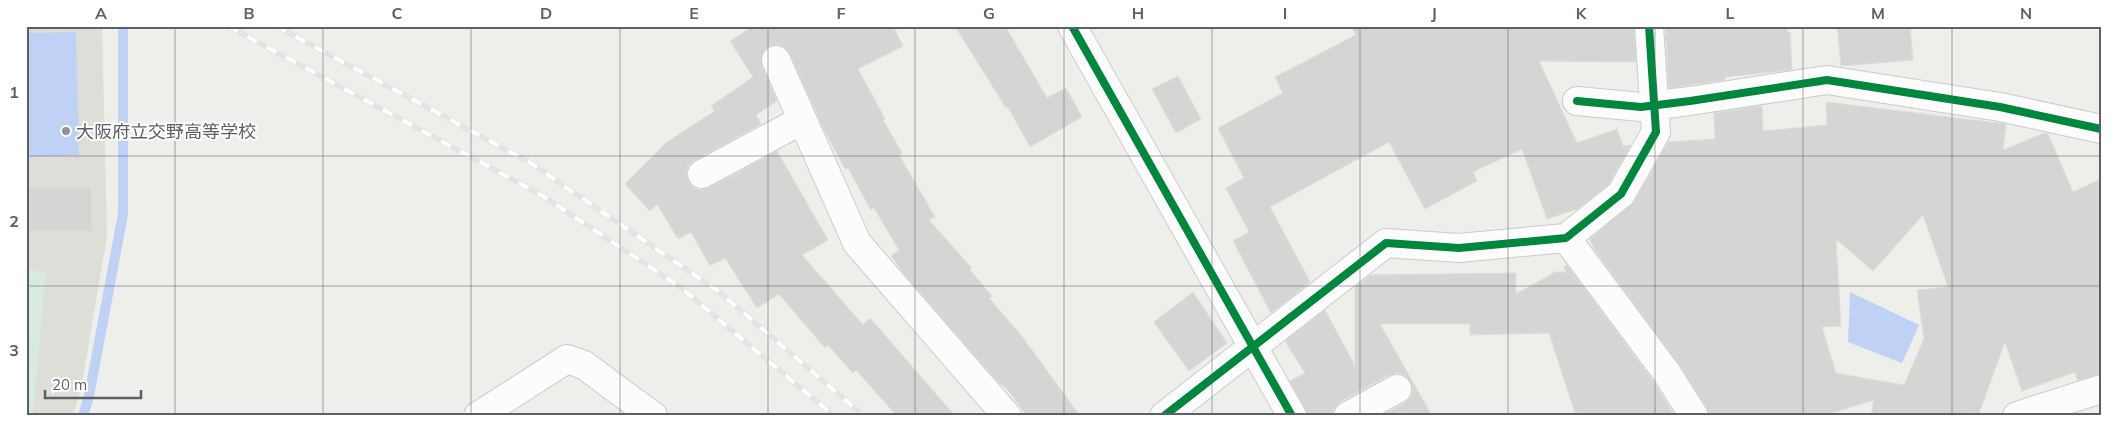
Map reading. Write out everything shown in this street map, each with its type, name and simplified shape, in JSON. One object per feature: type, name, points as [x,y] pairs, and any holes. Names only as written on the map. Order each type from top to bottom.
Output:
[{"type":"street","points":[[1072,26],[1292,416]]},
{"type":"street","points":[[1164,416],[1386,243],[1459,248],[1566,238],[1622,194],[1656,132],[1649,26]]},
{"type":"street","points":[[776,60],[857,243],[1007,416]]},
{"type":"street","points":[[1577,101],[1641,107],[1653,106],[1827,80],[2000,107],[2101,129]]},
{"type":"street","points":[[702,174],[802,120]]},
{"type":"street","points":[[1566,238],[1666,372],[1694,416]]},
{"type":"street","points":[[478,416],[566,359],[584,365],[653,416]]},
{"type":"street","points":[[1348,416],[1397,389]]},
{"type":"street","points":[[2017,416],[2101,389]]},
{"type":"shaded area","name":"大阪府立交野高等学校","points":[[26,26],[102,26],[107,236],[81,389],[73,416],[26,416]]},
{"type":"green space","points":[[26,265],[46,274],[33,416],[26,416]]},
{"type":"water","points":[[76,32],[79,155],[26,157],[26,33]]},
{"type":"water","points":[[1850,292],[1919,325],[1902,363],[1848,342]]},
{"type":"building","points":[[754,26],[893,26],[903,46],[858,69],[885,119],[883,120],[902,153],[899,155],[935,217],[929,220],[972,268],[970,270],[992,296],[989,298],[1021,335],[1080,416],[1027,416],[1008,390],[998,382],[905,275],[891,256],[899,250],[874,208],[871,210],[848,168],[845,169],[824,130],[790,54],[785,47],[777,44],[769,46],[764,50],[761,58],[762,66],[777,101],[756,115],[761,124],[694,161],[688,166],[686,173],[688,181],[694,188],[701,190],[709,188],[777,151],[828,240],[802,255],[863,325],[870,318],[955,416],[897,416],[856,370],[853,373],[828,345],[825,348],[779,294],[757,308],[725,258],[710,266],[691,232],[678,239],[657,204],[650,211],[625,184],[667,142],[715,111],[711,106],[753,77],[730,41]]},
{"type":"building","points":[[955,26],[1005,26],[1047,98],[1066,88],[1082,117],[1030,147],[1008,107],[1006,108]]},
{"type":"building","points":[[1351,26],[1634,26],[1636,62],[1539,61],[1577,143],[1617,129],[1623,146],[1631,145],[1609,184],[1577,209],[1547,219],[1522,149],[1473,172],[1477,181],[1425,209],[1389,142],[1270,207],[1310,282],[1271,313],[1233,241],[1249,232],[1226,188],[1244,178],[1218,128],[1283,93],[1275,77],[1356,35]]},
{"type":"building","points":[[1665,26],[1787,26],[1787,32],[1790,32],[1792,70],[1725,77],[1725,80],[1669,88]]},
{"type":"building","points":[[1837,26],[1910,26],[1913,60],[1841,66]]},
{"type":"building","points":[[1178,76],[1201,119],[1176,133],[1152,89]]},
{"type":"building","points":[[1826,102],[2006,124],[2003,150],[2044,133],[2048,134],[2073,192],[2101,179],[2101,374],[2077,380],[2075,372],[2022,391],[2005,342],[1978,416],[1871,416],[1874,400],[1822,416],[1710,416],[1707,408],[1679,364],[1594,249],[1590,239],[1634,202],[1668,142],[1715,139],[1714,113],[1762,106],[1763,131],[1827,125]],"holes":[[[1923,215],[1948,287],[1917,290],[1924,339],[1904,385],[1836,373],[1822,327],[1841,326],[1836,239],[1873,271]]]},
{"type":"building","points":[[26,188],[92,188],[92,231],[26,231]]},
{"type":"building","points":[[1567,265],[1653,381],[1675,416],[1576,416],[1549,333],[1470,335],[1470,324],[1380,324],[1432,416],[1381,416],[1405,403],[1411,397],[1413,389],[1410,381],[1405,375],[1398,373],[1389,375],[1340,402],[1334,408],[1332,416],[1308,416],[1290,381],[1305,373],[1285,341],[1325,310],[1355,366],[1355,287],[1370,275],[1516,273],[1516,294],[1555,272],[1566,272],[1564,267]]},
{"type":"building","points":[[1193,292],[1227,343],[1189,371],[1154,322]]},
{"type":"waterway","points":[[83,416],[89,396],[123,214],[123,26]]},
{"type":"railway","points":[[228,26],[543,196],[680,287],[834,416]]},
{"type":"railway","points":[[276,26],[529,162],[718,291],[864,416]]},
{"type":"cycle path","points":[[1072,26],[1292,416]]},
{"type":"cycle path","points":[[1164,416],[1386,243],[1459,248],[1566,238],[1621,194],[1656,132],[1649,26]]},
{"type":"cycle path","points":[[1577,101],[1641,107],[1827,80],[2000,107],[2101,129]]},
{"type":"place","name":"大阪府立交野高等学校","points":[[66,131]]}]
